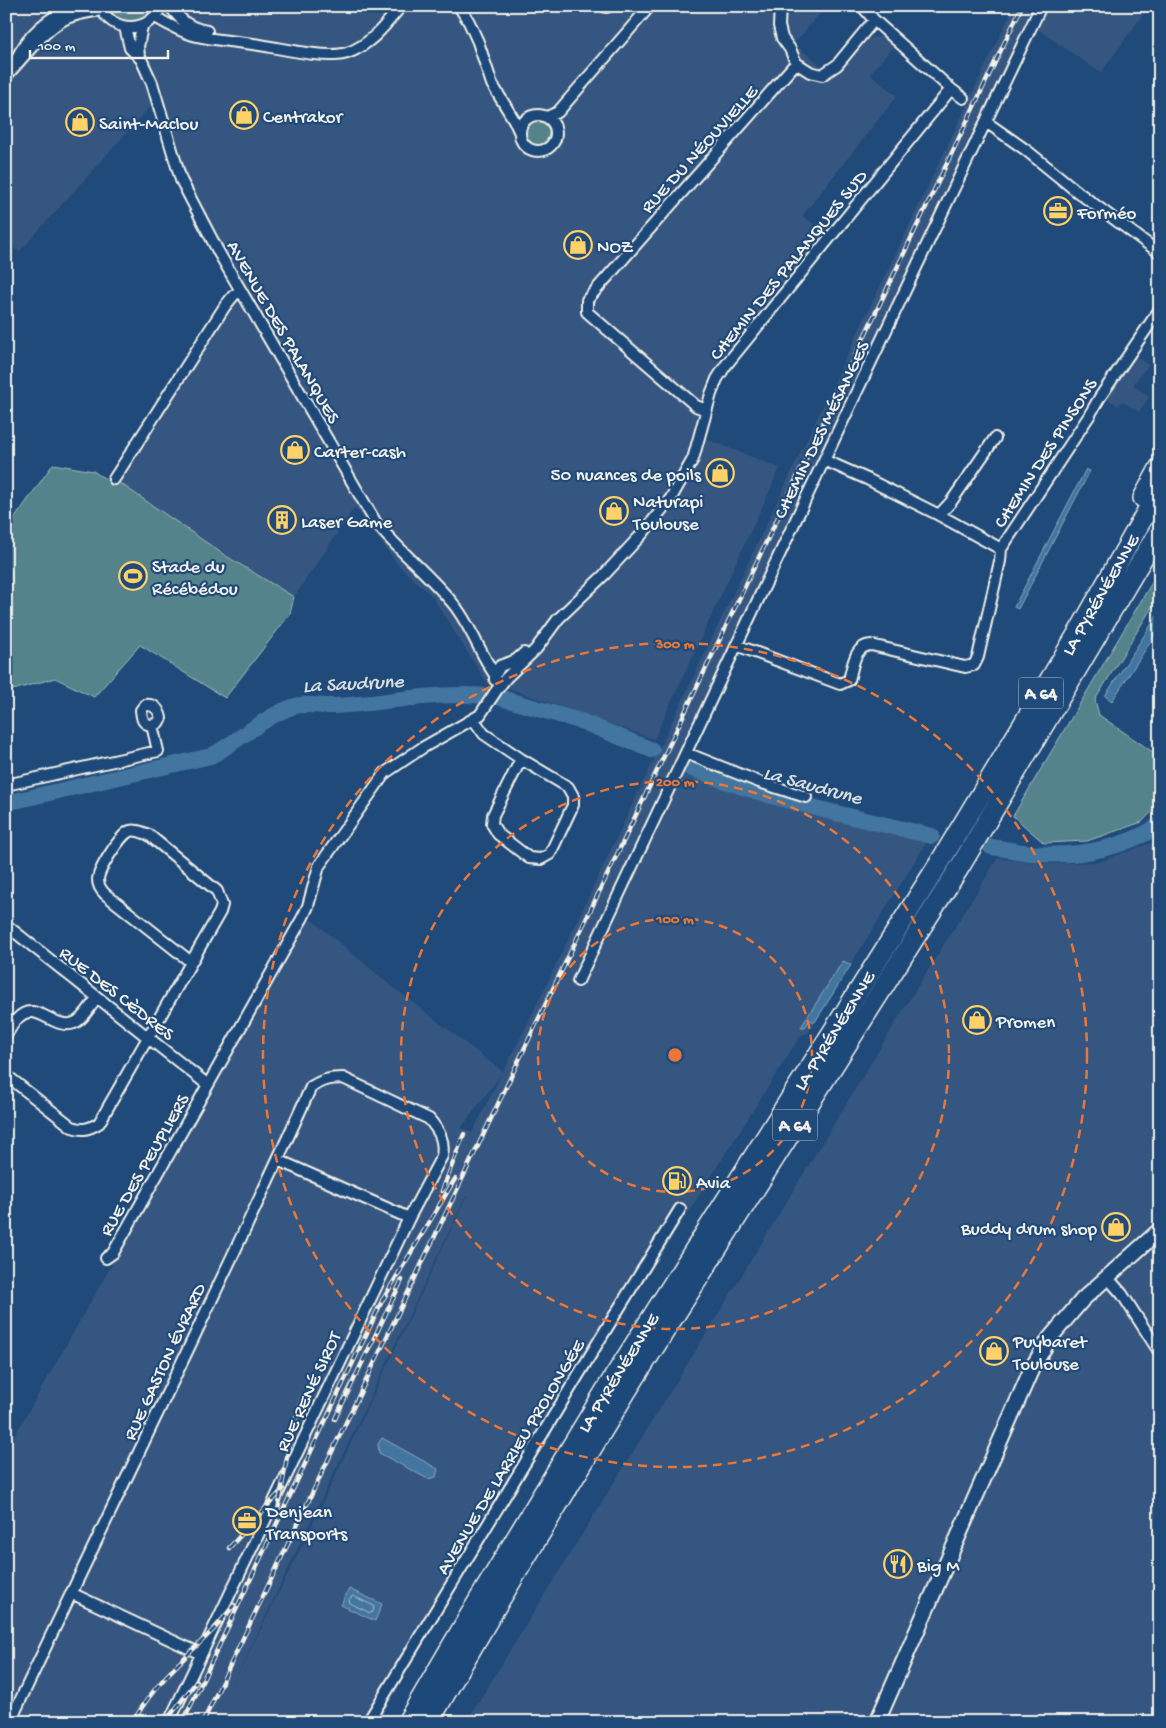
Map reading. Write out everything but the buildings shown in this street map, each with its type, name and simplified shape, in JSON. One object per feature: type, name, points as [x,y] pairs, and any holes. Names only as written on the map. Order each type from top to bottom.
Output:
[{"type":"highway","points":[[1109,577],[1107,563],[1160,467]]},
{"type":"highway","name":"LA PYRÉNÉENNE","points":[[407,1722],[605,1391],[940,862],[1160,488]]},
{"type":"highway","name":"LA PYRÉNÉENNE","points":[[429,1722],[494,1610],[631,1384],[960,865],[1160,529]]},
{"type":"street","points":[[8,74],[25,43],[34,32],[60,13],[77,6]]},
{"type":"street","points":[[8,74],[55,26],[66,19],[101,8],[107,18],[115,24],[125,27],[142,26],[155,17],[161,6]]},
{"type":"street","points":[[170,6],[181,21],[187,25],[201,30],[218,32],[253,44]]},
{"type":"street","points":[[155,17],[174,28],[193,35],[327,54],[347,53],[367,42],[378,34],[401,6]]},
{"type":"street","points":[[459,6],[469,22],[492,84],[514,120],[522,143],[526,147],[537,152],[548,148],[552,144],[555,139],[555,127],[564,106]]},
{"type":"street","points":[[547,117],[558,112],[564,106],[650,6]]},
{"type":"street","points":[[780,6],[779,26],[782,38],[790,49],[796,63],[810,72],[822,75],[837,65],[874,20]]},
{"type":"street","points":[[862,6],[874,20],[950,89],[963,98]]},
{"type":"street","name":"CHEMIN DES MÉSANGES","points":[[578,981],[1041,6]]},
{"type":"street","points":[[139,56],[138,47],[142,26]]},
{"type":"street","name":"AVENUE DES PALANQUES","points":[[125,27],[130,48],[139,56],[152,83],[181,180],[218,253],[376,522],[391,541],[441,589],[457,608],[481,650],[483,658],[506,678]]},
{"type":"street","name":"RUE DU NÉOUVIELLE","points":[[706,410],[696,406],[587,312],[587,300],[796,63]]},
{"type":"street","name":"CHEMIN DES PALANQUES SUD","points":[[498,670],[516,660],[544,635],[643,533],[671,498],[693,459],[706,410],[717,379],[726,365],[950,89]]},
{"type":"street","points":[[504,104],[522,115],[547,117],[555,127]]},
{"type":"street","points":[[519,131],[523,122],[532,116]]},
{"type":"street","points":[[986,122],[1026,150],[1160,254]]},
{"type":"street","points":[[114,479],[225,306],[234,295],[241,291]]},
{"type":"street","name":"CHEMIN DES PINSONS","points":[[824,460],[868,479],[1001,549],[1160,309]]},
{"type":"street","points":[[939,515],[951,502],[995,438]]},
{"type":"street","points":[[736,645],[840,684],[849,680],[857,654],[860,648],[865,645],[965,667],[974,665],[978,657],[1000,561],[1001,549]]},
{"type":"street","name":"CHEMIN DES PALANQUES SUD","points":[[474,720],[480,715],[506,678],[536,648],[544,635]]},
{"type":"street","points":[[496,691],[498,670]]},
{"type":"street","points":[[474,720],[484,734],[568,787],[573,796],[573,805],[550,854],[541,859],[529,858],[498,834],[492,824],[493,815],[521,759]]},
{"type":"street","name":"RUE DES PEUPLIERS","points":[[106,1258],[112,1253],[303,917],[319,866],[385,773],[422,748],[474,720]]},
{"type":"street","points":[[6,785],[158,751],[152,725]]},
{"type":"street","points":[[686,753],[759,782],[806,797]]},
{"type":"street","points":[[6,1075],[72,1127],[81,1130],[90,1129],[99,1123],[220,912],[220,898],[217,891],[149,835],[139,831],[129,831],[121,838],[100,870],[98,878],[99,887],[105,894],[191,962]]},
{"type":"street","name":"RUE DES CÈDRES","points":[[6,926],[208,1085]]},
{"type":"street","points":[[6,1035],[21,1014],[28,1012],[35,1012],[60,1023],[74,1024],[97,998]]},
{"type":"street","name":"RUE GASTON ÉVRARD","points":[[10,1722],[156,1418],[311,1087],[322,1080],[343,1078],[386,1099]]},
{"type":"street","name":"RUE RENÉ SIROT","points":[[169,1722],[409,1218],[442,1156],[443,1147],[438,1129],[429,1120],[386,1099]]},
{"type":"street","points":[[278,1160],[409,1218]]},
{"type":"street","name":"AVENUE DE LARRIEU PROLONGÉE","points":[[368,1722],[680,1209]]},
{"type":"street","points":[[877,1722],[1032,1368],[1050,1338],[1071,1312],[1160,1230]]},
{"type":"street","points":[[1107,1277],[1122,1294],[1160,1353]]},
{"type":"street","points":[[71,1593],[202,1654]]},
{"type":"shaded area","points":[[6,6],[826,6],[794,44],[833,75],[866,38],[883,36],[894,45],[870,74],[897,96],[802,216],[829,234],[754,327],[720,360],[707,391],[696,435],[780,468],[654,739],[485,680],[432,596],[398,565],[355,507],[294,597],[226,556],[114,479],[241,291],[181,180],[157,99],[19,252],[6,242]]},
{"type":"shaded area","points":[[1014,6],[1149,6],[1101,73],[1027,22],[673,765],[696,778],[736,793],[817,816],[928,840],[808,1033],[801,1035],[637,1293],[484,1542],[378,1722],[6,1722],[6,1451],[306,922],[312,920],[389,984],[503,1072]],"holes":[[[502,1073],[472,1133],[462,1128],[462,1127]],[[466,1196],[305,1540],[229,1693]]]},
{"type":"shaded area","points":[[1134,355],[1148,365],[1133,385],[1149,397],[1139,412],[1122,401],[1118,406],[1107,399]]},
{"type":"shaded area","points":[[1160,836],[1160,1722],[466,1722],[998,858],[1049,864],[1099,862],[1151,843]]},
{"type":"green space","points":[[105,6],[155,6],[144,18],[130,22],[116,18]]},
{"type":"green space","points":[[537,121],[546,124],[549,133],[546,142],[537,145],[528,142],[525,133],[528,124]]},
{"type":"green space","name":"Stade du Récébédou","points":[[53,464],[93,471],[104,478],[114,479],[226,556],[294,597],[290,614],[225,698],[140,645],[94,697],[55,678],[6,692],[6,536],[12,522]]},
{"type":"green space","points":[[1160,569],[1160,594],[1095,700],[1099,715],[1160,757],[1160,803],[1142,822],[1087,841],[1044,843],[1013,816]]},
{"type":"water","points":[[1086,469],[1090,471],[1018,609],[1014,607]]},
{"type":"water","points":[[1160,611],[1160,627],[1112,701],[1105,696]]},
{"type":"water","points":[[843,961],[851,965],[815,1022],[810,1020],[805,1027],[801,1027]]},
{"type":"water","points":[[382,1438],[438,1469],[436,1477],[428,1479],[379,1453],[378,1444]]},
{"type":"water","points":[[349,1589],[382,1604],[375,1621],[341,1605]]},
{"type":"waterway","name":"La Saudrune","points":[[6,803],[211,756],[271,717],[292,707],[302,705],[334,706],[457,695],[498,697],[583,722],[652,750]]},
{"type":"waterway","name":"La Saudrune","points":[[686,766],[716,778],[777,797],[932,836]]},
{"type":"waterway","name":"La Saudrune","points":[[991,847],[1028,853],[1072,854],[1118,845],[1147,833],[1160,825]]},
{"type":"railway","points":[[203,1722],[1022,6]]},
{"type":"railway","points":[[442,1191],[464,1134]]},
{"type":"railway","points":[[183,1722],[382,1301],[455,1179]]},
{"type":"railway","points":[[335,1419],[402,1280]]},
{"type":"railway","points":[[277,1516],[290,1439],[303,1396]]},
{"type":"railway","points":[[229,1548],[283,1489]]},
{"type":"railway","points":[[136,1717],[161,1682],[214,1629],[234,1605]]},
{"type":"railway","points":[[165,1722],[197,1681]]},
{"type":"place","name":"Centrakor","points":[[244,115]]},
{"type":"place","name":"Saint-Maclou","points":[[80,122]]},
{"type":"place","name":"Forméo","points":[[1058,211]]},
{"type":"place","name":"NOZ","points":[[578,245]]},
{"type":"place","name":"Carter-cash","points":[[295,450]]},
{"type":"place","name":"50 nuances de poils","points":[[720,473]]},
{"type":"place","name":"Naturapi Toulouse","points":[[614,511]]},
{"type":"place","name":"Laser Game","points":[[282,520]]},
{"type":"place","name":"Stade du Récébédou","points":[[133,576]]},
{"type":"place","name":"Promen","points":[[977,1020]]},
{"type":"place","name":"Avia","points":[[677,1181]]},
{"type":"place","name":"Buddy drum shop","points":[[1116,1227]]},
{"type":"place","name":"Puybaret Toulouse","points":[[994,1351]]},
{"type":"place","name":"Denjean Transports","points":[[247,1521]]},
{"type":"place","name":"Big M","points":[[898,1564]]}]
